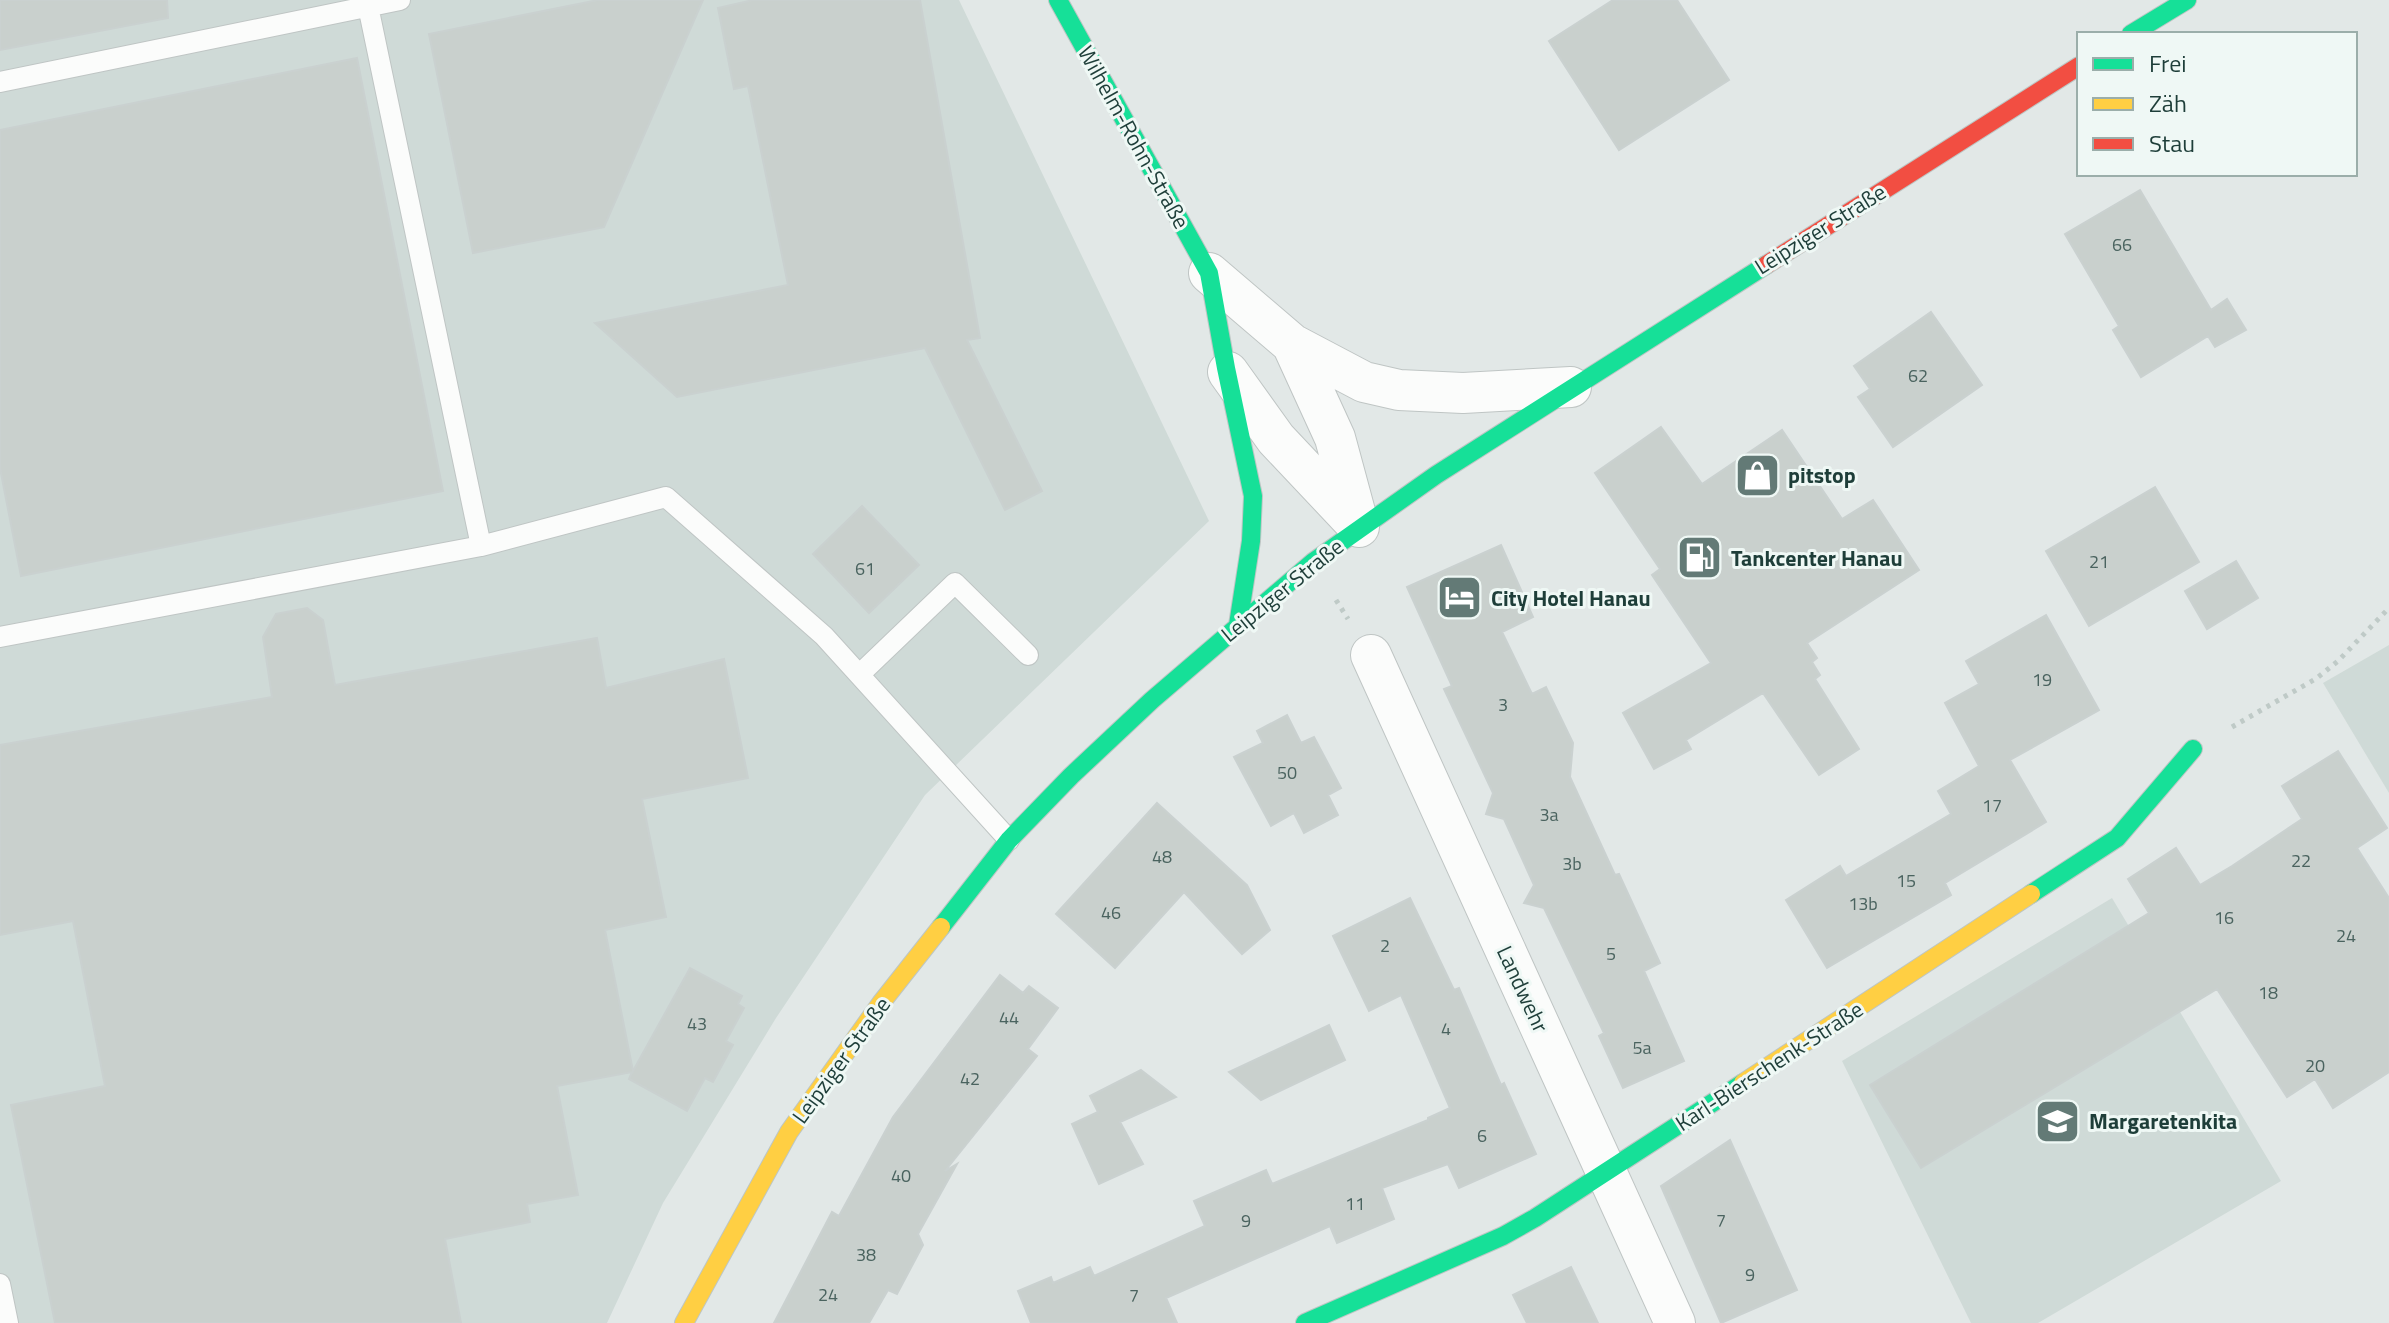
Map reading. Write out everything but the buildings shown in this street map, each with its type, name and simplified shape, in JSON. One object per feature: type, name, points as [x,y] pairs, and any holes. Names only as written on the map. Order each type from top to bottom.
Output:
[{"type":"main road","name":"Wilhelm-Rohn-Straße","points":[[1058,0],[1209,273],[1253,496],[1251,541],[1238,625]]},
{"type":"main road","points":[[2134,32],[2187,0]]},
{"type":"main road","name":"Leipziger Straße","points":[[684,1323],[789,1132],[881,1003],[1009,840],[1140,711],[1300,572],[1359,527],[1571,387],[2077,67]]},
{"type":"main road","name":"Karl-Bierschenk-Straße","points":[[1305,1323],[1503,1236],[1607,1172],[2117,838],[2193,749]]},
{"type":"street","name":"Wilhelm-Rohn-Straße","points":[[1209,273],[1292,344],[1364,382],[1399,390],[1463,393],[1571,387]]},
{"type":"street","name":"Wilhelm-Rohn-Straße","points":[[1292,344],[1335,438],[1359,527]]},
{"type":"street","name":"Wilhelm-Rohn-Straße","points":[[1226,368],[1276,439],[1359,527]]},
{"type":"street","name":"Landwehr","points":[[1371,655],[1675,1323]]},
{"type":"lane","points":[[0,82],[400,0]]},
{"type":"lane","points":[[368,6],[481,546]]},
{"type":"lane","points":[[0,637],[481,546],[666,497],[824,636],[1009,840]]},
{"type":"lane","points":[[860,674],[955,583],[1028,655]]},
{"type":"lane","points":[[0,1284],[8,1323]]},
{"type":"path","points":[[2193,749],[2317,678],[2338,661],[2389,608]]},
{"type":"shaded area","points":[[0,0],[959,0],[1209,521],[925,795],[776,1018],[663,1203],[607,1323],[0,1323]]},
{"type":"shaded area","points":[[2389,645],[2389,793],[2323,683]]},
{"type":"shaded area","name":"Margaretenkita","points":[[2112,898],[2281,1181],[2038,1323],[1971,1323],[1842,1061]]},
{"type":"traffic: fast","points":[[1058,0],[1209,273],[1253,496],[1251,541],[1238,625]]},
{"type":"traffic: fast","points":[[2134,32],[2187,0]]},
{"type":"traffic: fast","points":[[941,927],[1009,840],[1071,776],[1152,700],[1313,562],[1436,475],[1766,265]]},
{"type":"traffic: fast","points":[[2031,894],[2117,838],[2193,749]]},
{"type":"traffic: fast","points":[[1305,1323],[1503,1236],[1743,1083]]},
{"type":"traffic: slow","points":[[1743,1083],[2031,894]]},
{"type":"traffic: slow","points":[[684,1323],[789,1132],[881,1003],[941,927]]},
{"type":"traffic: jam","points":[[1766,265],[2077,67]]},
{"type":"place","name":"pitstop","points":[[1757,475]]},
{"type":"place","name":"Tankcenter Hanau","points":[[1700,558]]},
{"type":"place","name":"City Hotel Hanau","points":[[1460,598]]},
{"type":"place","name":"Margaretenkita","points":[[2058,1121]]}]
